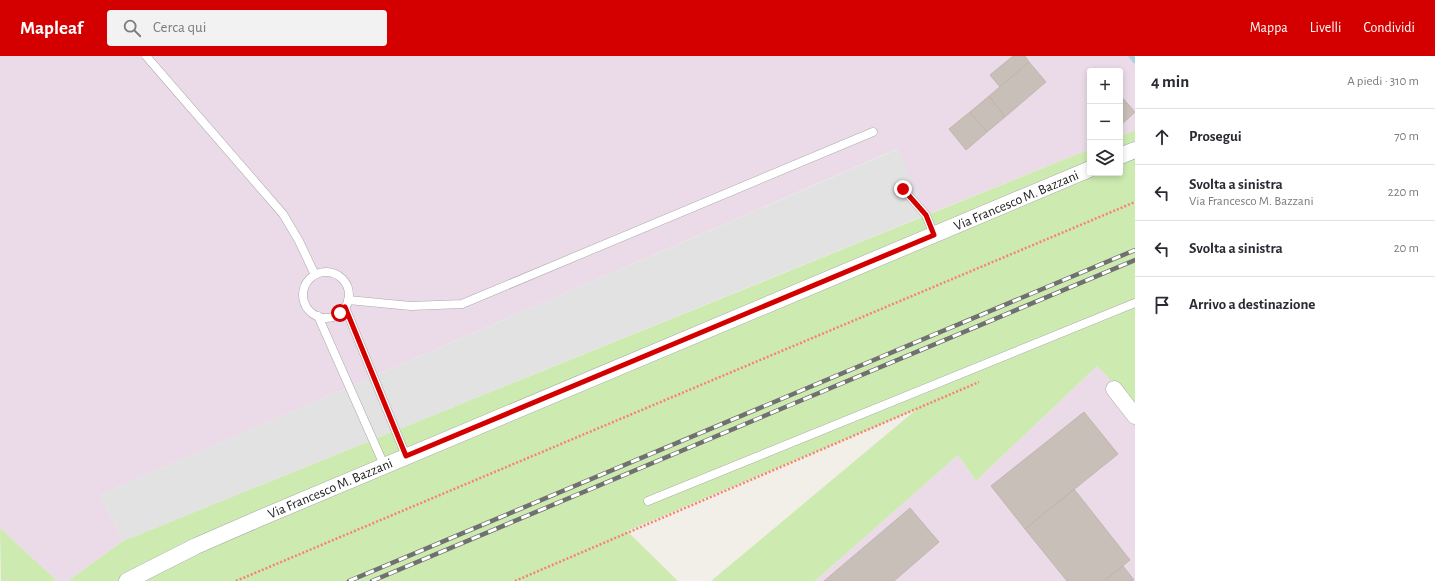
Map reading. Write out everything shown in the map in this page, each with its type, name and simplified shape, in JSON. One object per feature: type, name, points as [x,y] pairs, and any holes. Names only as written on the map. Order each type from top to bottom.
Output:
[{"type":"street","points":[[1123,155],[1135,150]]},
{"type":"street","name":"Via Francesco M. Bazzani","points":[[127,581],[196,546],[384,465],[1087,170]]},
{"type":"street","points":[[1114,389],[1135,416]]},
{"type":"lane","points":[[146,56],[283,214],[300,241],[315,275]]},
{"type":"lane","points":[[318,316],[333,316],[347,304],[411,306],[462,304],[873,132]]},
{"type":"lane","points":[[903,189],[926,215],[934,235]]},
{"type":"lane","points":[[384,465],[318,316],[307,307],[304,300],[305,285],[309,279],[322,272],[337,274],[347,285],[347,304],[406,456]]},
{"type":"lane","points":[[648,501],[1135,303]]},
{"type":"path","points":[[236,581],[1135,202]]},
{"type":"path","points":[[515,581],[982,380]]},
{"type":"shaded area","points":[[0,56],[1135,56],[1135,130],[1123,136],[1123,68],[1087,68],[1087,150],[926,215],[897,149],[100,495],[123,541],[68,581],[57,581],[0,528]]},
{"type":"shaded area","points":[[898,149],[926,215],[123,541],[100,495]]},
{"type":"shaded area","points":[[1097,366],[1135,405],[1135,581],[815,581],[958,455],[976,481]]},
{"type":"green space","points":[[1135,130],[1135,405],[1097,366],[976,481],[958,455],[815,581],[711,581],[917,409],[627,531],[678,581],[68,581],[123,541],[1087,150],[1087,176],[1123,176],[1123,136]]},
{"type":"green space","points":[[0,528],[57,581],[1,581]]},
{"type":"building","points":[[1013,56],[1025,56],[1029,62],[1000,87],[990,75]]},
{"type":"building","points":[[1029,62],[1046,82],[1005,117],[989,96]]},
{"type":"building","points":[[989,96],[1005,117],[987,132],[970,112]]},
{"type":"building","points":[[1123,98],[1135,112],[1123,123]]},
{"type":"building","points":[[970,112],[987,132],[966,150],[949,129]]},
{"type":"building","points":[[1084,412],[1118,454],[1025,529],[991,486]]},
{"type":"building","points":[[1074,489],[1130,560],[1104,581],[1067,581],[1025,529]]},
{"type":"building","points":[[910,508],[939,542],[894,581],[824,581]]},
{"type":"building","points":[[1123,566],[1134,580],[1104,581]]},
{"type":"waterway","points":[[1131,56],[1135,61]]},
{"type":"railway","points":[[349,581],[1135,250]]},
{"type":"railway","points":[[372,581],[1135,260]]},
{"type":"route","points":[[340,313],[345,307],[406,456],[934,235],[926,215],[903,189]]}]
